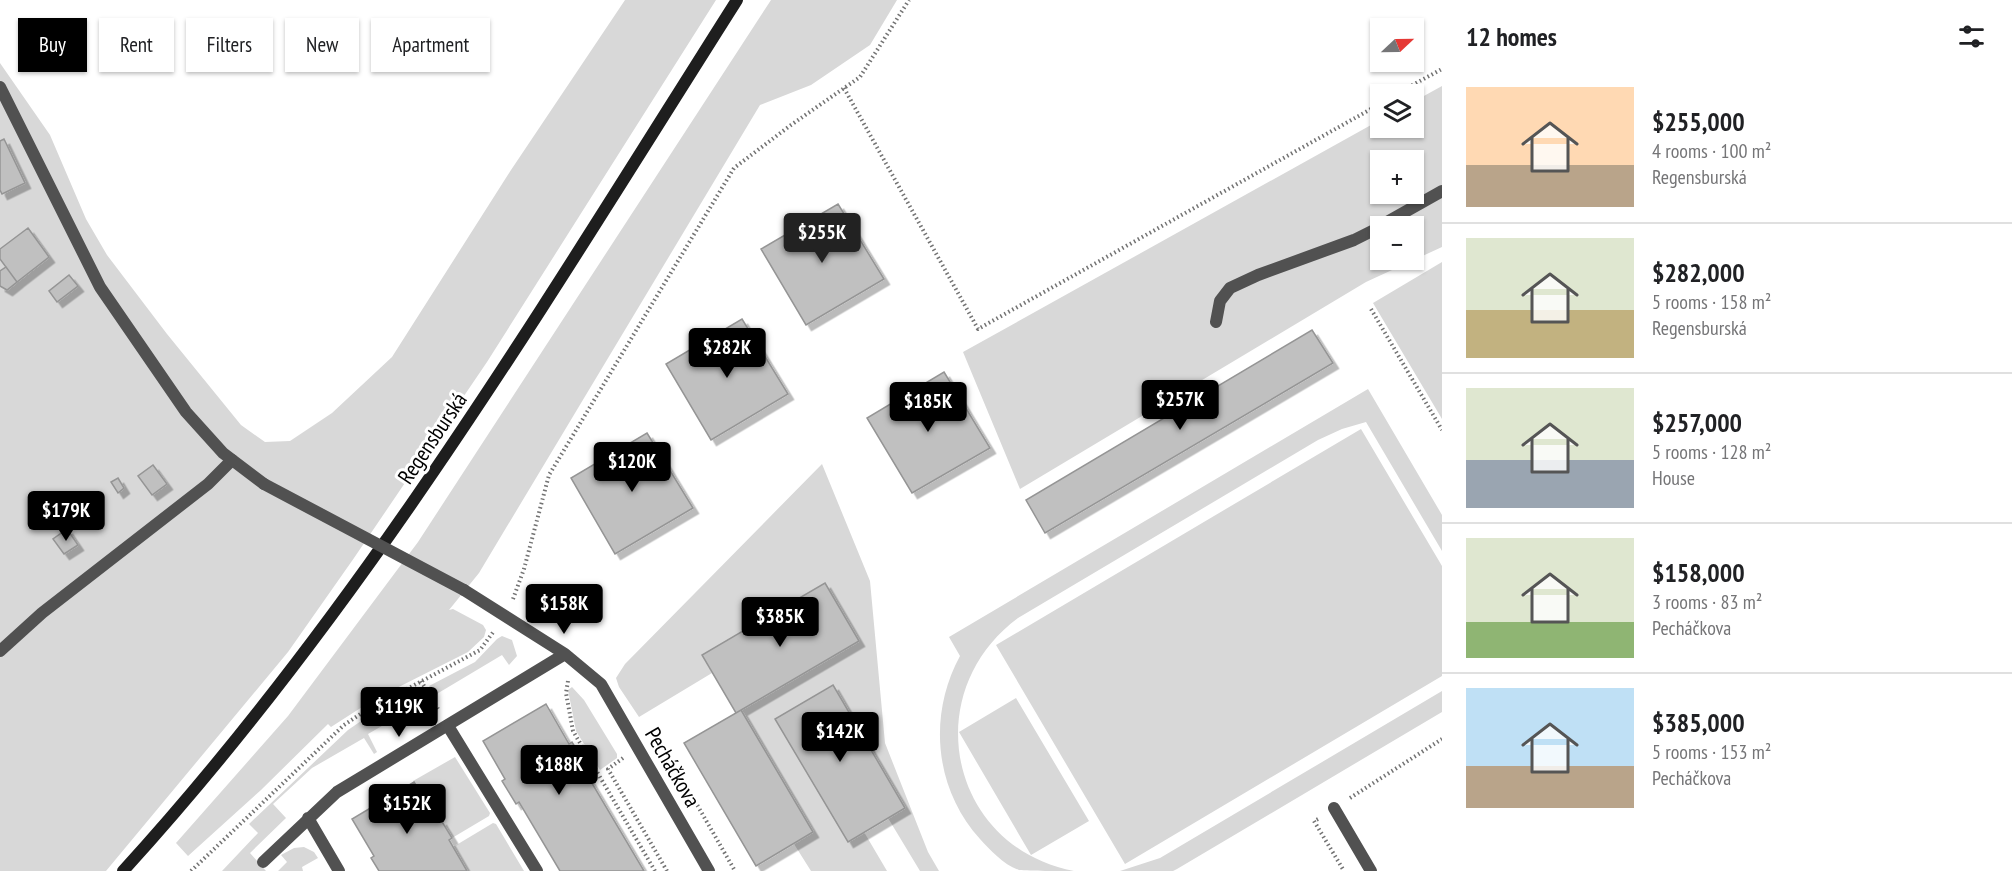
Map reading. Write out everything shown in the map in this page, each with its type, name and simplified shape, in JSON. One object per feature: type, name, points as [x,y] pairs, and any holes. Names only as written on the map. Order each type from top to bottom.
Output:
[{"type":"main road","name":"Regensburská","points":[[123,871],[238,737],[317,636],[399,525],[483,400],[737,0]]},
{"type":"street","points":[[0,87],[100,287],[186,412],[223,453],[264,484],[464,590],[565,654],[338,792],[263,862]]},
{"type":"street","points":[[1399,216],[1442,191]]},
{"type":"street","points":[[1216,322],[1220,301],[1230,288],[1258,274],[1354,240],[1370,232]]},
{"type":"street","points":[[0,651],[42,613],[208,484],[232,460]]},
{"type":"street","name":"Pecháčkova","points":[[565,654],[601,684],[709,871]]},
{"type":"street","points":[[448,726],[537,871]]},
{"type":"street","points":[[1334,808],[1371,871]]},
{"type":"street","points":[[308,818],[339,871]]},
{"type":"path","points":[[506,615],[524,569],[549,475],[734,168],[860,77],[909,0]]},
{"type":"path","points":[[1414,84],[1442,69]]},
{"type":"path","points":[[844,88],[978,329],[1370,110]]},
{"type":"path","points":[[1371,309],[1442,430]]},
{"type":"path","points":[[191,871],[344,725],[362,713],[480,650],[497,627],[490,623]]},
{"type":"path","points":[[558,678],[575,686]]},
{"type":"path","points":[[421,681],[448,726]]},
{"type":"path","points":[[568,681],[566,693],[573,731],[655,871]]},
{"type":"path","points":[[1344,871],[1314,821],[1442,739]]},
{"type":"path","points":[[620,749],[625,757],[608,769],[667,871]]},
{"type":"shaded area","points":[[625,0],[716,0],[487,362],[288,652],[106,871],[0,871],[0,63],[50,135],[86,219],[107,255],[167,334],[241,425],[265,442],[290,441],[332,413],[392,357],[511,170]]},
{"type":"shaded area","points":[[771,0],[897,0],[870,45],[811,85],[760,105],[479,573],[449,610],[453,609],[483,625],[486,630],[484,637],[468,652],[373,700],[331,727],[328,724],[261,790],[188,856],[176,843],[288,716],[418,542]]},
{"type":"shaded area","points":[[1442,86],[1442,247],[1424,255],[1424,216],[1370,216],[1370,270],[1392,270],[1366,282],[1020,489],[963,352],[1370,126],[1370,138],[1424,138],[1424,96]]},
{"type":"shaded area","points":[[1442,262],[1442,419],[1373,303]]},
{"type":"shaded area","points":[[1368,389],[1442,515],[1442,551],[1366,422],[1342,429],[1318,440],[1018,618],[986,649],[967,686],[958,725],[961,764],[975,800],[998,832],[1032,856],[1074,871],[1019,870],[1003,861],[980,839],[965,819],[953,797],[945,774],[940,726],[943,702],[960,656],[949,637]]},
{"type":"shaded area","points":[[1361,429],[1442,566],[1442,676],[1125,864],[996,645]]},
{"type":"shaded area","points":[[822,464],[870,581],[885,743],[928,852],[939,871],[920,871],[888,818],[905,808],[832,685],[776,719],[864,832],[887,871],[811,871],[794,844],[813,832],[741,710],[702,655],[712,673],[639,717],[619,687],[616,678],[625,664]]},
{"type":"shaded area","points":[[502,636],[512,640],[517,656],[509,665],[502,655],[435,695],[429,686],[475,662]]},
{"type":"shaded area","points":[[572,687],[584,700],[617,754],[617,758],[600,770],[576,731],[568,690]]},
{"type":"shaded area","points":[[421,689],[427,700],[368,734],[377,752],[374,754],[364,738],[312,768],[273,804],[286,818],[250,853],[266,871],[222,871],[258,833],[249,824],[348,730]]},
{"type":"shaded area","points":[[1442,691],[1442,712],[1177,869],[1173,871],[1120,871],[1160,858]]},
{"type":"shaded area","points":[[1016,698],[1089,821],[1031,855],[959,732]]},
{"type":"shaded area","points":[[455,757],[490,813],[489,816],[452,838],[441,821],[438,822],[413,781]]},
{"type":"shaded area","points":[[493,823],[496,824],[524,871],[467,871],[453,847]]},
{"type":"shaded area","points":[[304,847],[314,852],[318,858],[302,867],[303,871],[278,871],[287,862],[281,855],[294,848]]},
{"type":"building","points":[[4,139],[25,183],[2,194],[0,190],[0,141]]},
{"type":"building","points":[[838,204],[884,279],[806,325],[761,249]]},
{"type":"building","points":[[28,228],[49,257],[17,282],[0,259],[0,249]]},
{"type":"building","points":[[6,267],[17,282],[7,290],[0,286],[0,271]]},
{"type":"building","points":[[69,275],[78,286],[57,302],[49,291]]},
{"type":"building","points":[[742,319],[788,394],[711,440],[666,364]]},
{"type":"building","points":[[1312,330],[1333,363],[1045,533],[1026,500]]},
{"type":"building","points":[[944,372],[990,448],[912,493],[867,418]]},
{"type":"building","points":[[647,433],[693,508],[615,554],[571,478]]},
{"type":"building","points":[[153,465],[167,484],[152,495],[138,476]]},
{"type":"building","points":[[118,478],[124,488],[118,493],[111,482]]},
{"type":"building","points":[[67,529],[78,545],[64,554],[53,539]]},
{"type":"building","points":[[825,583],[859,641],[736,713],[702,655]]},
{"type":"building","points":[[833,685],[905,808],[848,842],[775,719]]},
{"type":"building","points":[[546,704],[569,744],[572,742],[583,760],[580,763],[644,871],[560,871],[519,802],[516,804],[502,781],[505,779],[483,741]]},
{"type":"building","points":[[741,710],[813,832],[756,866],[684,743]]},
{"type":"building","points":[[414,782],[438,822],[441,820],[452,838],[449,840],[467,871],[379,871],[371,858],[374,856],[352,819]]}]
